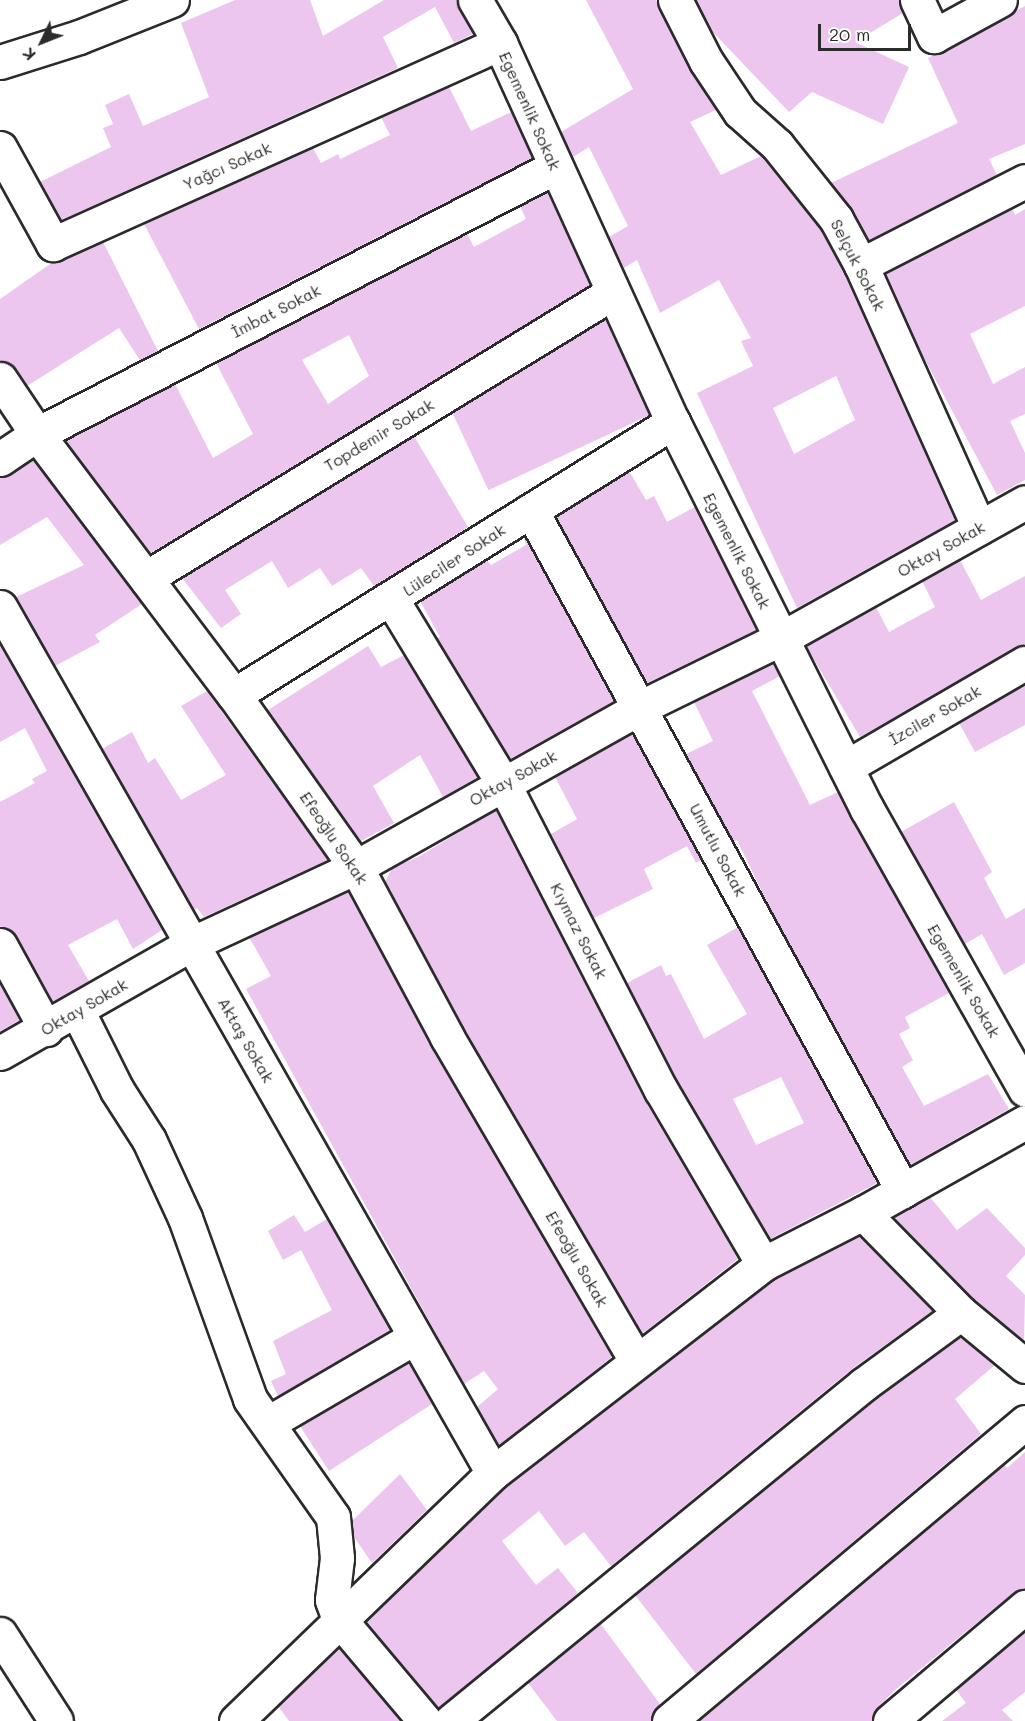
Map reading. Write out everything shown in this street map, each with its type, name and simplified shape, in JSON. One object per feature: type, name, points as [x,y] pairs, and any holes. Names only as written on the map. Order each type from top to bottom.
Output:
[{"type":"street","points":[[0,62],[79,37],[172,0]]},
{"type":"street","name":"Egemenlik Sokak","points":[[475,0],[500,43],[612,293],[673,422],[846,767],[1025,1089]]},
{"type":"street","name":"Selçuk Sokak","points":[[675,0],[706,61],[740,112],[777,145],[836,219],[861,265],[979,528]]},
{"type":"street","points":[[917,0],[934,36],[1000,0]]},
{"type":"street","name":"Yağcı Sokak","points":[[0,148],[53,244],[500,43]]},
{"type":"street","name":"İmbat Sokak","points":[[0,459],[37,434],[555,167]]},
{"type":"street","points":[[861,265],[1025,182]]},
{"type":"street","name":"Topdemir Sokak","points":[[146,578],[612,293]]},
{"type":"street","name":"Efeoğlu Sokak","points":[[0,379],[37,434],[234,694],[356,867],[447,1037],[636,1360]]},
{"type":"street","name":"Lüleciler Sokak","points":[[234,694],[392,600],[673,422]]},
{"type":"street","name":"Oktay Sokak","points":[[0,1053],[78,1012],[191,944],[356,867],[641,707],[782,638],[1025,502]]},
{"type":"street","name":"Umutlu Sokak","points":[[531,510],[641,707],[903,1191]]},
{"type":"street","name":"Kıymaz Sokak","points":[[392,600],[502,783],[661,1090],[762,1264]]},
{"type":"street","name":"Aktaş Sokak","points":[[0,607],[493,1473]]},
{"type":"street","name":"İzciler Sokak","points":[[846,767],[1025,663]]},
{"type":"street","points":[[0,945],[46,1029]]},
{"type":"street","points":[[78,1012],[117,1090],[149,1140],[185,1218],[250,1399],[333,1517],[337,1558],[332,1600],[339,1619],[424,1721]]},
{"type":"street","points":[[236,1721],[339,1619],[493,1473],[762,1264],[863,1213],[1025,1122]]},
{"type":"street","points":[[863,1213],[961,1313],[1025,1366]]},
{"type":"street","points":[[451,1721],[864,1384],[961,1313]]},
{"type":"street","points":[[268,1423],[415,1337]]},
{"type":"street","points":[[669,1721],[1025,1422]]},
{"type":"street","points":[[890,1721],[1025,1607]]},
{"type":"street","points":[[0,1634],[56,1721]]},
{"type":"building","points":[[235,0],[310,0],[323,36],[384,0],[456,0],[473,34],[454,43],[435,7],[383,37],[398,68],[61,220],[40,182],[111,147],[103,128],[113,124],[105,105],[129,94],[143,126],[209,97],[181,23]]},
{"type":"building","points":[[586,0],[656,0],[689,69],[716,110],[690,122],[721,175],[761,156],[820,229],[844,273],[955,520],[797,608],[697,393],[753,366],[741,341],[751,338],[719,280],[660,313],[637,260],[624,268],[609,237],[628,226],[589,147],[573,157],[561,132],[633,89]],"holes":[[[836,376],[855,420],[794,454],[773,408]]]},
{"type":"building","points":[[696,0],[899,0],[903,13],[855,42],[909,67],[883,124],[812,92],[789,112],[711,30]]},
{"type":"building","points":[[1025,6],[1025,144],[989,159],[997,175],[869,240],[831,183],[958,123],[928,58]]},
{"type":"building","points":[[449,87],[471,131],[511,112],[532,158],[199,329],[144,224],[313,148],[321,163],[338,154],[340,159],[390,135],[381,117]]},
{"type":"building","points":[[547,192],[590,285],[151,553],[65,440],[175,384],[213,458],[253,434],[216,363],[467,233],[474,247],[526,219],[520,206]],"holes":[[[349,335],[369,376],[328,404],[302,360]]]},
{"type":"building","points":[[1012,208],[1015,215],[1025,209],[1025,306],[970,334],[993,384],[1025,367],[1025,414],[1010,421],[1025,453],[1025,480],[997,495],[916,343],[885,274]]},
{"type":"building","points":[[103,242],[158,351],[140,360],[119,328],[27,386],[15,368],[0,360],[0,299],[53,262]]},
{"type":"building","points":[[605,319],[650,415],[488,490],[444,394]]},
{"type":"building","points":[[414,436],[468,527],[374,586],[361,568],[332,586],[320,568],[288,588],[272,561],[225,590],[241,614],[221,628],[182,578]]},
{"type":"building","points":[[33,459],[142,604],[95,635],[100,642],[55,666],[16,597],[84,565],[47,517],[0,545],[0,478]]},
{"type":"building","points":[[629,471],[646,500],[654,496],[667,522],[695,507],[756,630],[647,683],[556,517]]},
{"type":"building","points":[[524,537],[614,701],[510,759],[437,638],[440,637],[420,601],[487,560],[491,565],[526,545]]},
{"type":"building","points":[[960,560],[981,600],[1025,576],[1025,644],[860,737],[806,646],[876,607],[889,632],[935,607],[922,581]]},
{"type":"building","points":[[0,645],[162,930],[133,949],[117,919],[68,945],[89,981],[52,1002],[16,936],[0,926],[0,802],[35,783],[32,779],[47,771],[25,728],[0,742]]},
{"type":"building","points":[[368,646],[381,667],[404,655],[478,777],[443,797],[420,755],[373,786],[394,823],[361,841],[268,710]]},
{"type":"building","points":[[773,663],[780,676],[752,691],[810,805],[838,792],[949,993],[905,1017],[910,1028],[899,1034],[913,1060],[902,1067],[924,1106],[988,1074],[1009,1109],[910,1165],[770,908],[737,840],[734,842],[686,754],[713,741],[694,702]]},
{"type":"building","points":[[1025,685],[1025,725],[975,752],[959,723]]},
{"type":"building","points":[[207,691],[328,860],[204,917],[197,908],[194,910],[102,749],[132,732],[148,763],[155,758],[181,800],[226,775],[181,706]]},
{"type":"building","points":[[632,734],[701,860],[696,863],[687,846],[644,869],[653,889],[594,918],[551,834],[577,819],[555,777]]},
{"type":"building","points":[[954,802],[992,872],[984,878],[1006,919],[1025,908],[1025,963],[1004,975],[982,934],[965,944],[901,832]]},
{"type":"building","points":[[496,810],[644,1099],[738,1259],[642,1334],[463,1028],[385,882],[392,868],[418,857]]},
{"type":"building","points":[[348,891],[431,1046],[612,1357],[499,1445],[477,1407],[498,1389],[484,1371],[464,1384],[246,989],[271,976],[249,937]]},
{"type":"building","points":[[738,927],[877,1183],[770,1239],[677,1081],[627,983],[661,965],[666,976],[671,974],[704,1039],[747,1014],[707,945]],"holes":[[[781,1077],[804,1123],[756,1145],[733,1099]]]},
{"type":"building","points":[[0,984],[20,1020],[0,1031]]},
{"type":"building","points":[[930,1197],[957,1230],[987,1208],[1025,1248],[1025,1255],[1006,1276],[1025,1295],[1024,1340],[974,1299],[894,1217]]},
{"type":"building","points":[[294,1215],[305,1232],[327,1219],[390,1330],[278,1396],[271,1381],[286,1374],[273,1341],[332,1310],[301,1250],[283,1260],[268,1231]]},
{"type":"building","points":[[859,1236],[932,1311],[852,1369],[611,1566],[584,1532],[565,1546],[539,1511],[502,1541],[536,1585],[558,1568],[578,1593],[438,1708],[366,1622],[514,1480],[773,1280]]},
{"type":"building","points":[[960,1337],[995,1365],[955,1399],[981,1434],[696,1674],[635,1595],[875,1399]]},
{"type":"building","points":[[409,1363],[432,1404],[329,1471],[300,1426]]},
{"type":"building","points":[[1025,1452],[1025,1589],[1013,1593],[895,1690],[878,1707],[872,1721],[700,1721],[1004,1464],[1007,1468]]},
{"type":"building","points":[[400,1474],[427,1510],[372,1563],[354,1537],[352,1521]]},
{"type":"building","points":[[600,1623],[660,1704],[651,1721],[557,1721],[528,1683]]},
{"type":"building","points":[[1025,1632],[1025,1692],[1002,1710],[1013,1721],[942,1721],[966,1703],[956,1690]]},
{"type":"building","points":[[339,1648],[400,1721],[289,1721],[278,1706]]}]
